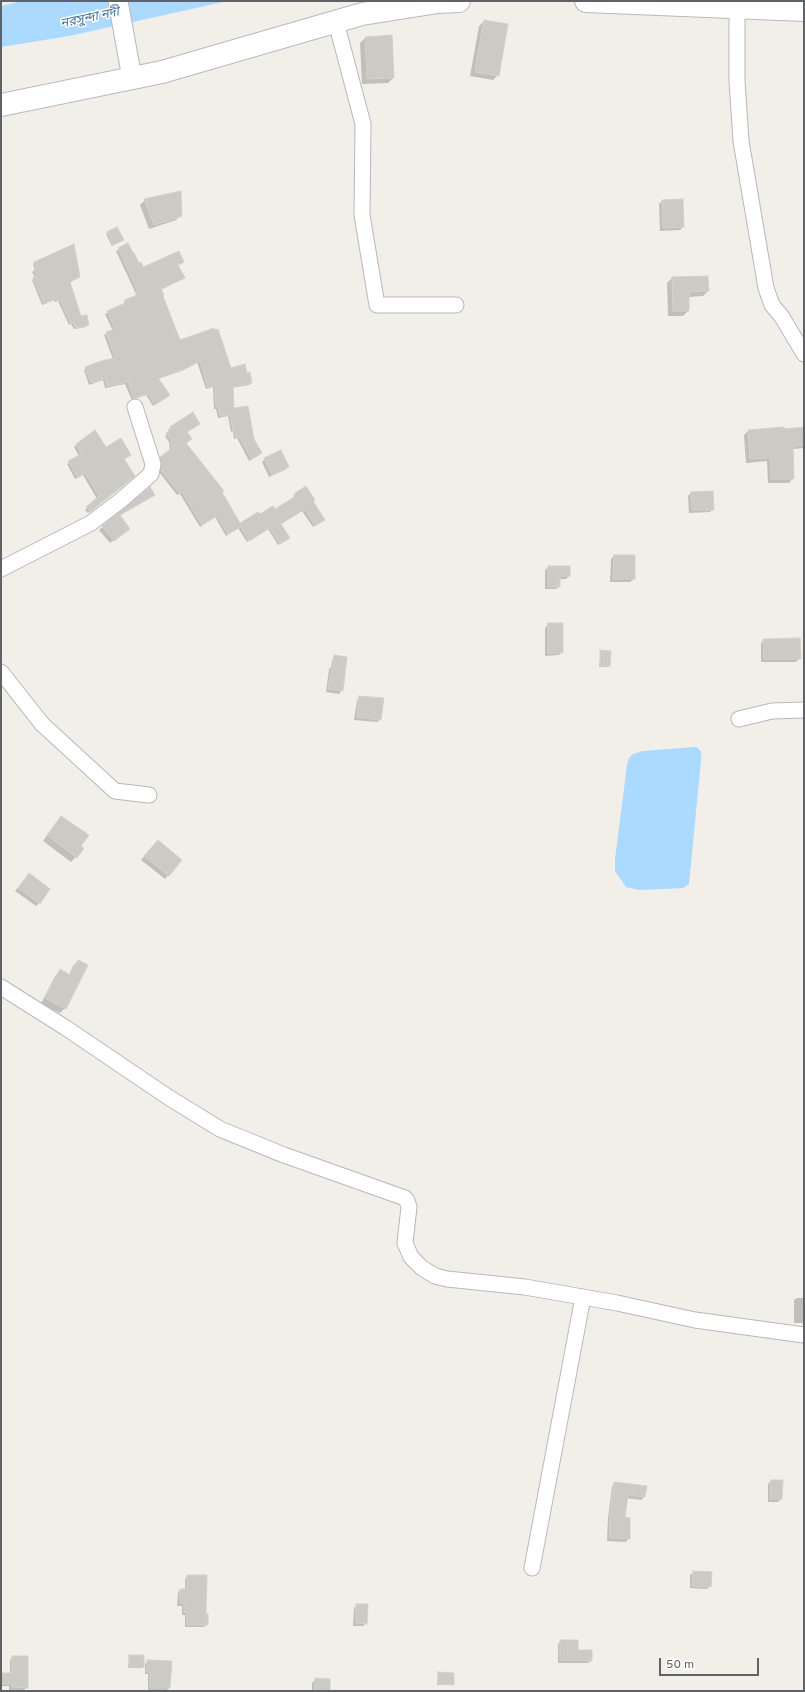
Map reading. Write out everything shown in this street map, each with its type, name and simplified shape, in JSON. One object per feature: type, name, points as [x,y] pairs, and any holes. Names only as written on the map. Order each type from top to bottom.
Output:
[{"type":"main road","points":[[1,105],[162,72],[362,14],[438,2],[459,1]]},
{"type":"main road","points":[[586,1],[804,10]]},
{"type":"street","points":[[118,1],[132,78]]},
{"type":"street","points":[[737,7],[737,81],[741,142],[766,288],[772,305],[782,317],[804,354]]},
{"type":"street","points":[[336,22],[363,124],[362,215],[377,305],[456,305]]},
{"type":"street","points":[[1,569],[91,523],[120,501],[150,474],[152,464],[135,407]]},
{"type":"street","points":[[1,672],[42,724],[115,791],[149,795]]},
{"type":"street","points":[[739,718],[772,711],[804,710]]},
{"type":"street","points":[[1,987],[66,1028],[168,1097],[220,1129],[284,1155],[404,1198],[409,1207],[404,1243],[411,1257],[422,1268],[435,1276],[525,1286],[696,1320],[804,1335]]},
{"type":"street","points":[[532,1568],[583,1297]]},
{"type":"water","name":"নরসুন্দা নদী","points":[[22,1],[228,1],[69,36],[1,47],[1,6]]},
{"type":"water","points":[[695,747],[701,752],[701,760],[689,884],[683,888],[662,889],[639,890],[626,887],[615,871],[615,859],[629,758],[633,754],[643,751]]},
{"type":"building","points":[[484,20],[508,24],[499,76],[475,72]]},
{"type":"building","points":[[392,35],[394,78],[367,79],[365,37]]},
{"type":"building","points":[[181,191],[182,216],[154,225],[144,199]]},
{"type":"building","points":[[683,199],[684,227],[663,228],[662,200]]},
{"type":"building","points":[[117,227],[124,240],[113,245],[107,232]]},
{"type":"building","points":[[128,243],[139,263],[141,262],[143,267],[179,251],[184,262],[178,265],[185,278],[161,289],[180,340],[214,328],[215,330],[218,329],[231,368],[245,364],[247,373],[250,372],[252,383],[233,387],[234,408],[248,406],[254,439],[262,453],[252,459],[239,437],[236,437],[230,415],[220,416],[218,407],[216,407],[215,385],[208,388],[200,361],[187,368],[158,378],[170,395],[155,405],[148,394],[134,398],[128,382],[107,386],[105,378],[91,383],[85,367],[115,358],[106,332],[115,329],[107,311],[125,303],[124,300],[137,295],[136,293],[138,292],[118,248]]},
{"type":"building","points":[[74,244],[80,277],[70,282],[81,316],[87,315],[89,325],[76,328],[73,323],[71,324],[60,300],[57,301],[56,299],[44,304],[33,277],[37,276],[34,269],[37,268],[34,262]]},
{"type":"building","points":[[708,276],[709,291],[689,292],[689,311],[673,311],[672,277]]},
{"type":"building","points":[[193,412],[200,424],[187,432],[192,439],[186,443],[224,491],[222,492],[240,523],[258,512],[260,514],[273,506],[275,509],[296,496],[295,493],[306,486],[315,500],[313,501],[325,520],[315,526],[305,509],[281,524],[290,538],[280,544],[270,528],[249,541],[241,527],[228,534],[217,516],[202,525],[182,492],[180,494],[161,470],[160,457],[172,448],[171,440],[166,433],[171,429],[170,427]]},
{"type":"building","points":[[784,427],[784,429],[804,427],[804,445],[793,446],[794,479],[771,479],[771,458],[750,459],[748,430]]},
{"type":"building","points":[[95,430],[106,447],[121,438],[131,455],[124,459],[135,476],[90,512],[86,507],[99,496],[85,473],[78,478],[68,461],[81,454],[76,444]]},
{"type":"building","points":[[281,450],[289,467],[272,475],[264,458]]},
{"type":"building","points":[[150,487],[155,495],[120,515],[130,529],[114,541],[102,526]]},
{"type":"building","points":[[713,491],[714,510],[692,510],[691,492]]},
{"type":"building","points":[[614,555],[635,555],[635,579],[613,579]]},
{"type":"building","points":[[548,566],[570,566],[570,576],[560,576],[560,587],[548,587]]},
{"type":"building","points":[[548,623],[563,623],[563,653],[548,653]]},
{"type":"building","points":[[800,638],[801,659],[764,659],[763,639]]},
{"type":"building","points":[[600,650],[611,651],[610,666],[600,666]]},
{"type":"building","points":[[334,655],[347,657],[343,691],[328,689]]},
{"type":"building","points":[[359,696],[384,698],[381,720],[357,717]]},
{"type":"building","points":[[61,816],[89,835],[81,846],[84,848],[77,858],[47,835]]},
{"type":"building","points":[[158,840],[182,860],[169,876],[144,856]]},
{"type":"building","points":[[29,873],[50,889],[40,904],[18,888]]},
{"type":"building","points":[[78,960],[88,965],[66,1009],[45,998],[60,969],[70,975]]},
{"type":"building","points":[[771,1480],[783,1480],[782,1499],[770,1499]]},
{"type":"building","points":[[614,1482],[647,1486],[645,1497],[628,1495],[625,1517],[630,1518],[630,1539],[610,1538],[610,1514]]},
{"type":"building","points":[[693,1571],[712,1572],[711,1587],[692,1586]]},
{"type":"building","points":[[187,1575],[207,1575],[206,1614],[208,1614],[208,1625],[187,1625],[187,1612],[184,1612],[184,1603],[180,1603],[180,1589],[187,1589]]},
{"type":"building","points":[[356,1604],[368,1604],[367,1624],[356,1623]]},
{"type":"building","points":[[560,1640],[578,1640],[578,1650],[592,1650],[592,1661],[560,1660]]},
{"type":"building","points":[[129,1655],[144,1655],[144,1667],[129,1667]]},
{"type":"building","points":[[12,1656],[28,1656],[28,1688],[12,1687],[12,1684],[1,1684],[1,1673],[12,1673]]},
{"type":"building","points":[[147,1660],[172,1661],[170,1688],[150,1688],[150,1672],[147,1672]]},
{"type":"building","points":[[438,1672],[454,1673],[454,1685],[438,1684]]},
{"type":"building","points":[[315,1678],[330,1679],[330,1691],[315,1691]]}]
